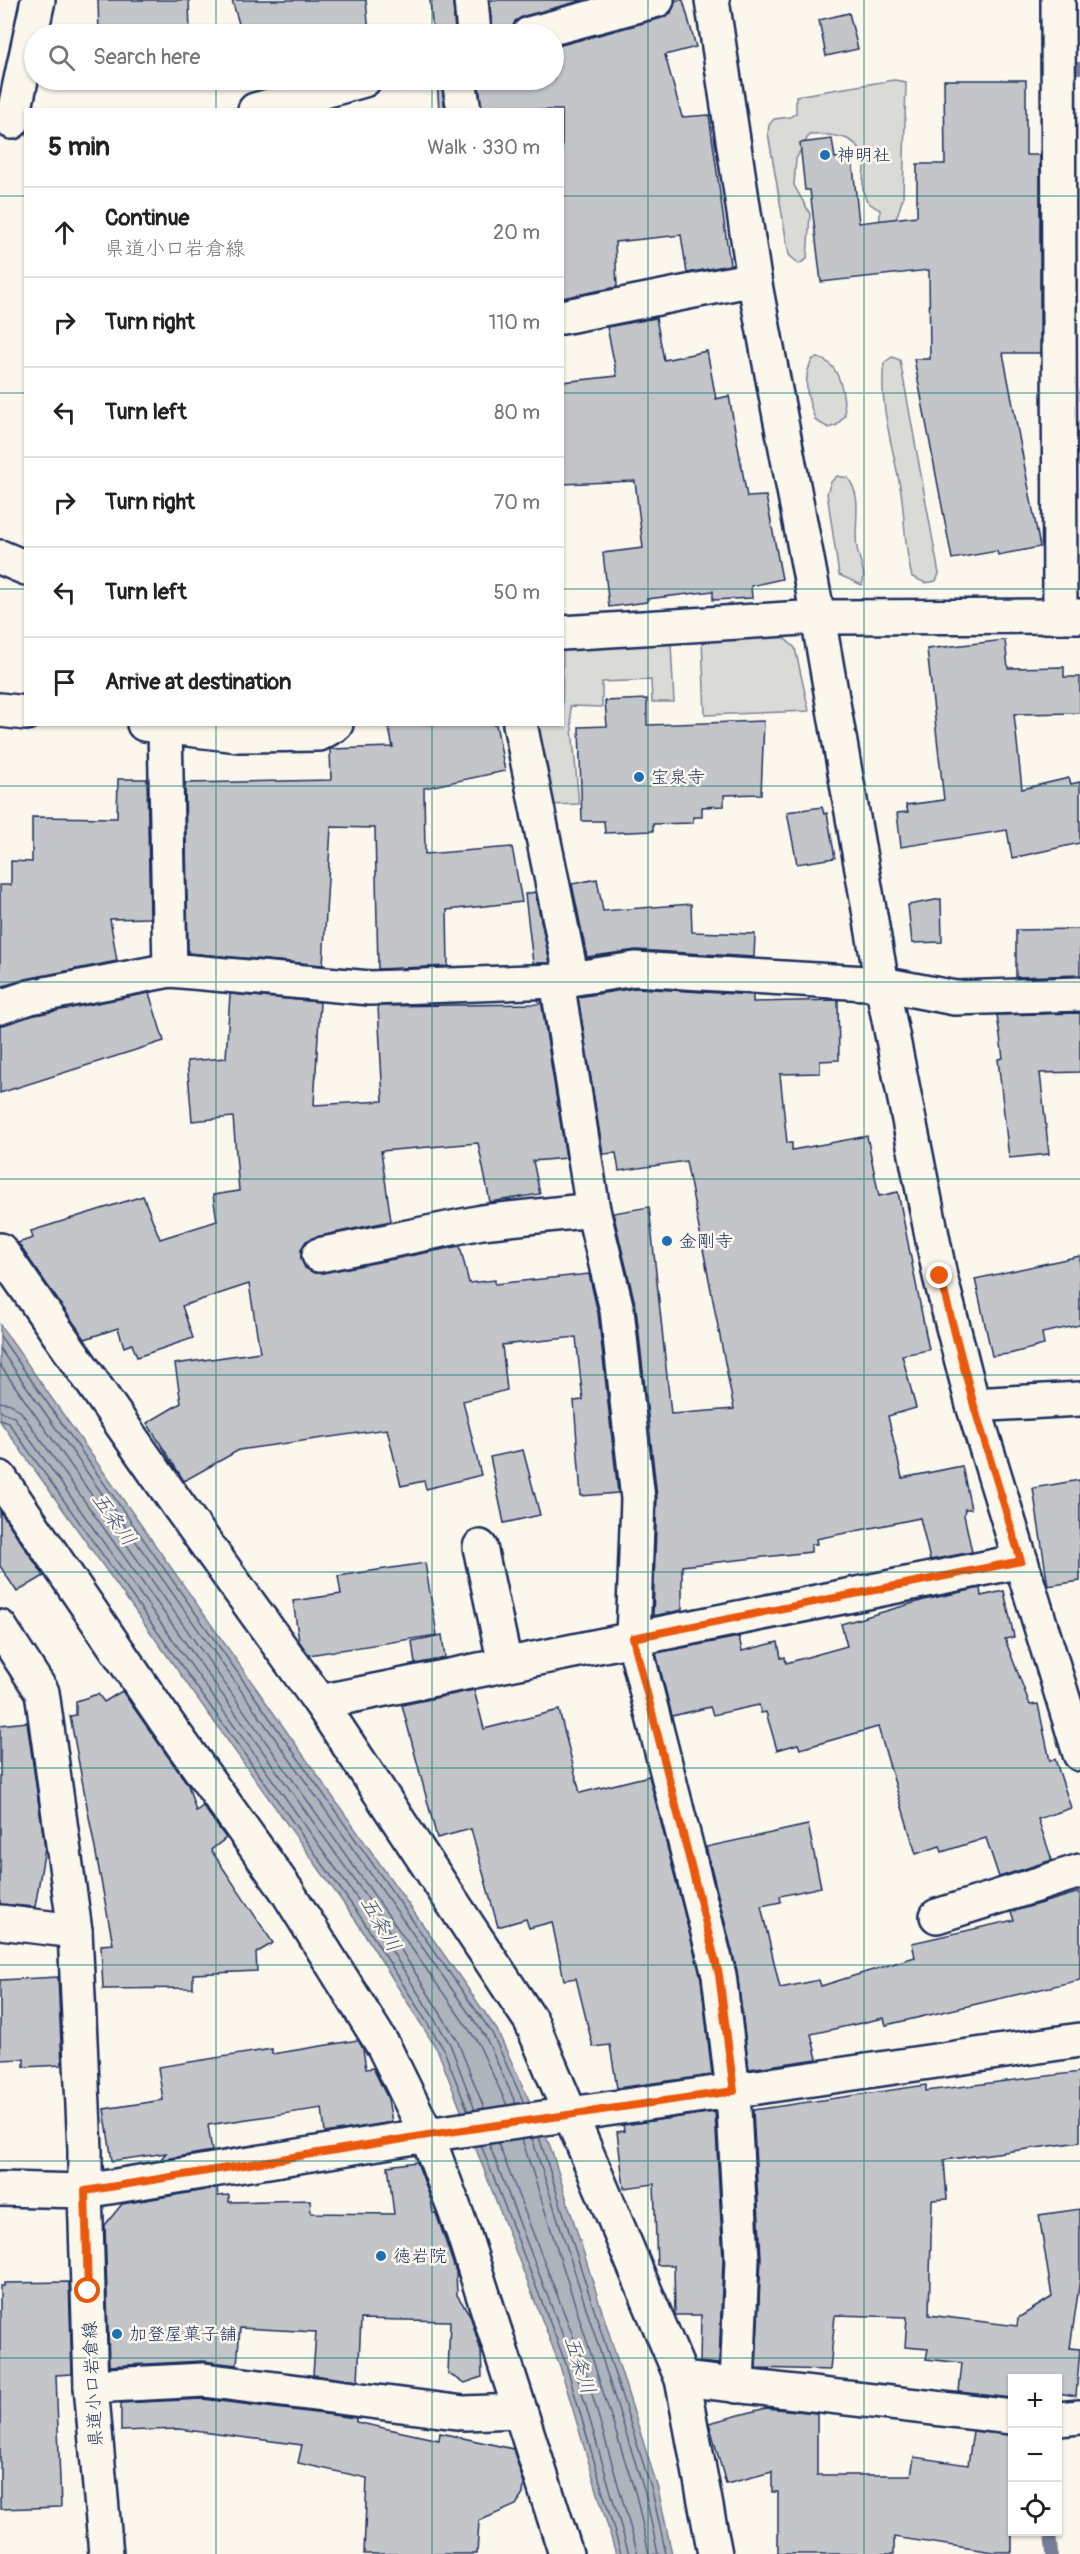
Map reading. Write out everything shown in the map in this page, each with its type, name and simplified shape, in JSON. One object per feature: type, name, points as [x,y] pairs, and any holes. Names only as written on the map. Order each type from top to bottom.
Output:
[{"type":"street","points":[[33,24],[38,0]]},
{"type":"street","points":[[471,0],[473,24]]},
{"type":"street","points":[[564,25],[657,0]]},
{"type":"street","points":[[712,0],[754,279],[818,617],[882,984],[940,1276],[974,1406],[1080,1754]]},
{"type":"street","points":[[564,633],[818,617],[1070,616],[1070,248],[1058,0]]},
{"type":"street","points":[[13,122],[24,68]]},
{"type":"street","points":[[262,108],[328,90]]},
{"type":"street","points":[[461,90],[464,108]]},
{"type":"street","points":[[564,317],[754,279]]},
{"type":"street","points":[[0,557],[24,567]]},
{"type":"street","points":[[0,710],[24,713]]},
{"type":"street","points":[[155,726],[170,970]]},
{"type":"street","points":[[163,726],[238,735],[261,735],[319,734],[333,726]]},
{"type":"street","points":[[520,726],[564,980],[593,1210],[617,1310],[638,1499],[633,1638],[719,1975],[734,2091],[742,2259],[737,2386]]},
{"type":"street","points":[[0,1006],[30,997],[170,970],[370,988],[564,980],[634,969],[882,984],[955,998],[1080,994]]},
{"type":"street","points":[[319,1256],[482,1222],[593,1210]]},
{"type":"street","points":[[0,1250],[177,1505],[320,1702],[531,2020],[682,2379],[715,2554]]},
{"type":"street","points":[[974,1406],[1080,1399]]},
{"type":"street","points":[[0,1478],[167,1723],[287,1891],[384,2047],[428,2135],[476,2269],[566,2554]]},
{"type":"street","points":[[480,1547],[506,1664]]},
{"type":"street","points":[[320,1702],[1021,1561]]},
{"type":"street","name":"県道小口岩倉線","points":[[0,1627],[42,1692],[75,1931],[85,2150],[91,2386],[106,2554]]},
{"type":"street","points":[[937,1916],[1080,1871]]},
{"type":"street","points":[[0,1922],[75,1931]]},
{"type":"street","points":[[0,2189],[85,2191],[428,2135],[1080,2040]]},
{"type":"street","points":[[682,2379],[1008,2417]]},
{"type":"street","points":[[91,2386],[204,2380],[464,2413],[520,2411]]},
{"type":"street","points":[[1062,2418],[1080,2417]]},
{"type":"shaded area","points":[[894,80],[906,82],[903,198],[896,219],[907,271],[895,274],[885,260],[880,244],[880,210],[868,202],[864,195],[863,156],[859,148],[846,138],[828,135],[809,135],[796,159],[794,185],[810,214],[807,259],[799,264],[789,255],[768,133],[769,125],[774,119],[790,117],[796,113],[796,96]]},
{"type":"shaded area","points":[[892,357],[900,360],[939,574],[936,581],[926,583],[912,577],[902,499],[885,414],[884,363]]},
{"type":"shaded area","points":[[813,359],[825,361],[836,373],[844,398],[845,415],[837,425],[829,428],[816,421],[808,398],[807,374]]},
{"type":"shaded area","points":[[837,476],[848,478],[856,494],[856,539],[863,571],[862,585],[839,575],[827,493],[831,482]]},
{"type":"shaded area","points":[[783,637],[795,648],[809,711],[705,715],[702,640]]},
{"type":"shaded area","points":[[671,644],[674,702],[652,702],[651,680],[602,682],[602,707],[570,706],[579,804],[548,805],[533,726],[564,726],[564,647]]},
{"type":"water","name":"五条川","points":[[0,1325],[497,2030],[550,2146],[658,2489],[672,2554],[616,2554],[560,2366],[438,2051],[359,1925],[0,1421]]},
{"type":"building","points":[[98,0],[189,0],[190,24],[99,24]]},
{"type":"building","points":[[232,0],[366,0],[368,24],[239,24]]},
{"type":"building","points":[[430,0],[453,0],[454,24],[432,24]]},
{"type":"building","points":[[490,0],[584,0],[524,16],[514,24],[491,24]]},
{"type":"building","points":[[675,0],[683,0],[696,47],[665,55],[682,117],[709,115],[730,265],[687,273],[681,235],[615,242],[617,287],[564,298],[564,108],[482,108],[479,90],[564,90],[564,44],[662,18],[671,13]]},
{"type":"building","points":[[849,13],[858,49],[826,56],[819,20]]},
{"type":"building","points":[[944,80],[1026,80],[1026,155],[1040,155],[1040,353],[1003,353],[1040,547],[998,555],[997,551],[952,559],[914,359],[930,359],[929,270],[821,282],[810,190],[805,190],[800,143],[832,139],[835,158],[852,157],[859,223],[917,216],[917,164],[945,164]]},
{"type":"building","points":[[438,90],[442,90],[445,108],[439,108]]},
{"type":"building","points":[[656,318],[664,360],[707,351],[716,399],[729,396],[747,497],[766,496],[782,579],[751,586],[752,598],[713,600],[713,591],[647,599],[647,602],[609,607],[603,553],[643,548],[635,481],[564,484],[564,382],[617,376],[607,327]]},
{"type":"building","points":[[1005,640],[1008,668],[1064,667],[1064,677],[1080,677],[1080,713],[1014,714],[1022,789],[1069,778],[1071,784],[1080,782],[1080,843],[1012,858],[1007,830],[901,847],[897,813],[908,812],[906,805],[944,800],[927,649]]},
{"type":"building","points":[[647,699],[647,725],[764,721],[761,794],[724,795],[724,806],[702,807],[702,817],[693,817],[693,823],[653,824],[653,831],[605,833],[604,821],[582,821],[579,727],[607,726],[605,701]]},
{"type":"building","points":[[388,726],[496,726],[505,771],[424,788],[425,854],[512,847],[522,902],[447,910],[448,966],[378,969],[375,828],[331,827],[323,965],[188,953],[185,783],[331,780],[330,749],[393,747]]},
{"type":"building","points":[[118,779],[147,779],[150,918],[110,919],[117,961],[26,979],[0,987],[0,885],[11,885],[11,861],[32,862],[32,817],[117,818]]},
{"type":"building","points":[[822,807],[824,814],[827,813],[835,858],[797,864],[787,812]]},
{"type":"building","points":[[597,879],[603,911],[691,904],[692,932],[755,934],[754,957],[636,950],[587,957],[572,884]]},
{"type":"building","points":[[535,892],[550,963],[533,963],[525,894]]},
{"type":"building","points":[[941,899],[942,942],[912,943],[908,905]]},
{"type":"building","points":[[1080,929],[1080,975],[1016,977],[1016,930]]},
{"type":"building","points":[[636,988],[753,995],[753,1002],[838,1000],[839,1060],[820,1061],[820,1073],[780,1074],[787,1143],[792,1143],[792,1150],[867,1136],[879,1196],[898,1192],[929,1350],[902,1355],[916,1408],[888,1416],[902,1478],[962,1466],[971,1509],[965,1509],[964,1515],[972,1552],[930,1560],[920,1518],[816,1539],[817,1544],[811,1544],[811,1552],[682,1566],[682,1610],[653,1616],[657,1497],[636,1308],[613,1213],[649,1207],[671,1414],[734,1409],[686,1161],[619,1171],[616,1153],[603,1154],[578,997]]},
{"type":"building","points":[[149,993],[164,1041],[0,1093],[0,1025],[35,1015]]},
{"type":"building","points":[[230,994],[320,1002],[314,1105],[383,1101],[378,1006],[539,1004],[538,1000],[541,1000],[566,1158],[533,1161],[540,1194],[490,1202],[478,1143],[381,1151],[391,1221],[315,1237],[306,1241],[301,1249],[301,1258],[305,1268],[314,1273],[323,1273],[460,1246],[469,1283],[495,1280],[495,1284],[589,1274],[598,1313],[618,1493],[581,1496],[574,1401],[583,1400],[576,1337],[502,1345],[507,1390],[463,1401],[481,1475],[426,1489],[424,1481],[401,1486],[387,1429],[239,1450],[184,1481],[147,1423],[181,1403],[175,1364],[260,1352],[249,1284],[182,1306],[193,1338],[137,1357],[132,1344],[124,1347],[118,1328],[85,1339],[18,1243],[33,1238],[31,1231],[143,1196],[160,1239],[217,1221],[213,1195],[239,1191],[233,1117],[192,1121],[187,1061],[226,1058]]},
{"type":"building","points":[[1080,1013],[1080,1072],[1040,1073],[1049,1154],[1009,1158],[998,1059],[1003,1058],[997,1015]]},
{"type":"building","points":[[1080,1256],[1080,1325],[1042,1333],[1044,1345],[992,1356],[975,1279]]},
{"type":"building","points":[[523,1450],[540,1515],[504,1523],[490,1457]]},
{"type":"building","points":[[1080,1480],[1080,1581],[1048,1586],[1033,1488]]},
{"type":"building","points":[[0,1511],[44,1576],[17,1592],[0,1566]]},
{"type":"building","points":[[425,1563],[437,1635],[309,1655],[299,1641],[293,1601],[341,1594],[338,1576]]},
{"type":"building","points":[[980,1588],[981,1596],[1004,1591],[1014,1637],[1005,1639],[1030,1705],[1038,1704],[1050,1761],[1055,1759],[1071,1808],[1038,1819],[1052,1860],[999,1877],[986,1838],[942,1852],[940,1846],[916,1854],[878,1727],[800,1749],[798,1744],[777,1750],[766,1712],[761,1713],[759,1705],[713,1715],[710,1707],[672,1716],[656,1653],[739,1637],[742,1651],[778,1642],[781,1658],[785,1657],[786,1663],[847,1646],[841,1624],[924,1600]]},
{"type":"building","points":[[442,1635],[445,1658],[415,1664],[412,1641]]},
{"type":"building","points":[[474,1690],[484,1729],[559,1710],[580,1793],[649,1776],[701,1978],[712,2075],[617,2088],[610,2045],[593,2047],[576,1978],[564,1980],[552,1922],[529,1928],[526,1919],[498,1927],[471,1829],[437,1838],[402,1705]]},
{"type":"building","points":[[122,1691],[188,1785],[196,1811],[203,1806],[226,1838],[211,1850],[273,1943],[256,1953],[257,1971],[193,1974],[193,1988],[103,1989],[101,1945],[113,1944],[70,1716],[76,1715],[76,1701],[98,1694],[104,1702]]},
{"type":"building","points":[[27,1722],[45,1848],[35,1907],[0,1904],[0,1725]]},
{"type":"building","points":[[808,1825],[821,1887],[780,1896],[781,1902],[761,1906],[780,1988],[819,1980],[821,1986],[915,1957],[912,1943],[1014,1920],[1011,1912],[1080,1892],[1080,1980],[886,2025],[884,2018],[811,2034],[817,2059],[749,2069],[737,1971],[706,1847]]},
{"type":"building","points":[[58,1977],[62,2065],[24,2067],[24,2059],[0,2060],[0,1980]]},
{"type":"building","points":[[358,2040],[363,2049],[366,2069],[373,2068],[388,2099],[392,2122],[325,2133],[322,2108],[208,2125],[212,2151],[160,2160],[166,2153],[112,2161],[104,2109],[163,2100],[158,2067],[272,2049],[272,2054]]},
{"type":"building","points":[[1080,2072],[1080,2142],[944,2160],[947,2199],[932,2200],[929,2315],[1017,2326],[1018,2318],[1052,2297],[1039,2215],[1080,2209],[1080,2279],[1070,2348],[1080,2349],[1076,2396],[1062,2394],[1062,2374],[1008,2374],[1008,2398],[959,2392],[962,2363],[926,2359],[928,2349],[905,2347],[907,2317],[835,2315],[830,2370],[756,2368],[761,2258],[753,2110],[926,2085],[926,2091]]},
{"type":"building","points":[[715,2112],[723,2259],[719,2364],[700,2362],[701,2315],[675,2315],[674,2265],[657,2265],[654,2184],[624,2188],[617,2132],[624,2131],[623,2125]]},
{"type":"building","points":[[417,2162],[431,2200],[433,2213],[436,2213],[456,2272],[457,2295],[470,2315],[481,2351],[482,2377],[465,2383],[448,2374],[450,2321],[361,2319],[358,2381],[313,2375],[316,2332],[240,2328],[237,2365],[203,2361],[109,2366],[105,2225],[122,2204],[217,2188],[218,2196],[229,2195],[229,2202],[310,2200],[311,2213],[394,2214],[388,2166]]},
{"type":"building","points":[[69,2282],[72,2374],[56,2375],[61,2507],[0,2509],[0,2286],[4,2286],[4,2283]]},
{"type":"building","points":[[203,2399],[356,2418],[356,2422],[439,2440],[440,2433],[513,2449],[524,2484],[523,2494],[516,2505],[479,2521],[477,2554],[364,2554],[367,2478],[298,2463],[302,2445],[179,2429],[121,2431],[121,2403]]},
{"type":"building","points":[[766,2408],[817,2413],[817,2475],[911,2475],[914,2457],[968,2465],[973,2431],[1008,2435],[1008,2536],[1012,2536],[1012,2552],[994,2552],[894,2537],[894,2554],[778,2554],[778,2492],[772,2492],[772,2472],[726,2484],[709,2423]]},
{"type":"waterway","points":[[1050,2536],[1052,2554]]},
{"type":"place","name":"神明社","points":[[825,155]]},
{"type":"place","name":"宝泉寺","points":[[639,777]]},
{"type":"place","name":"金剛寺","points":[[667,1241]]},
{"type":"place","name":"徳岩院","points":[[381,2256]]},
{"type":"place","name":"加登屋菓子舗","points":[[117,2334]]},
{"type":"route","points":[[88,2291],[85,2191],[428,2135],[734,2091],[719,1975],[633,1638],[1021,1561],[974,1406],[940,1276]]}]
